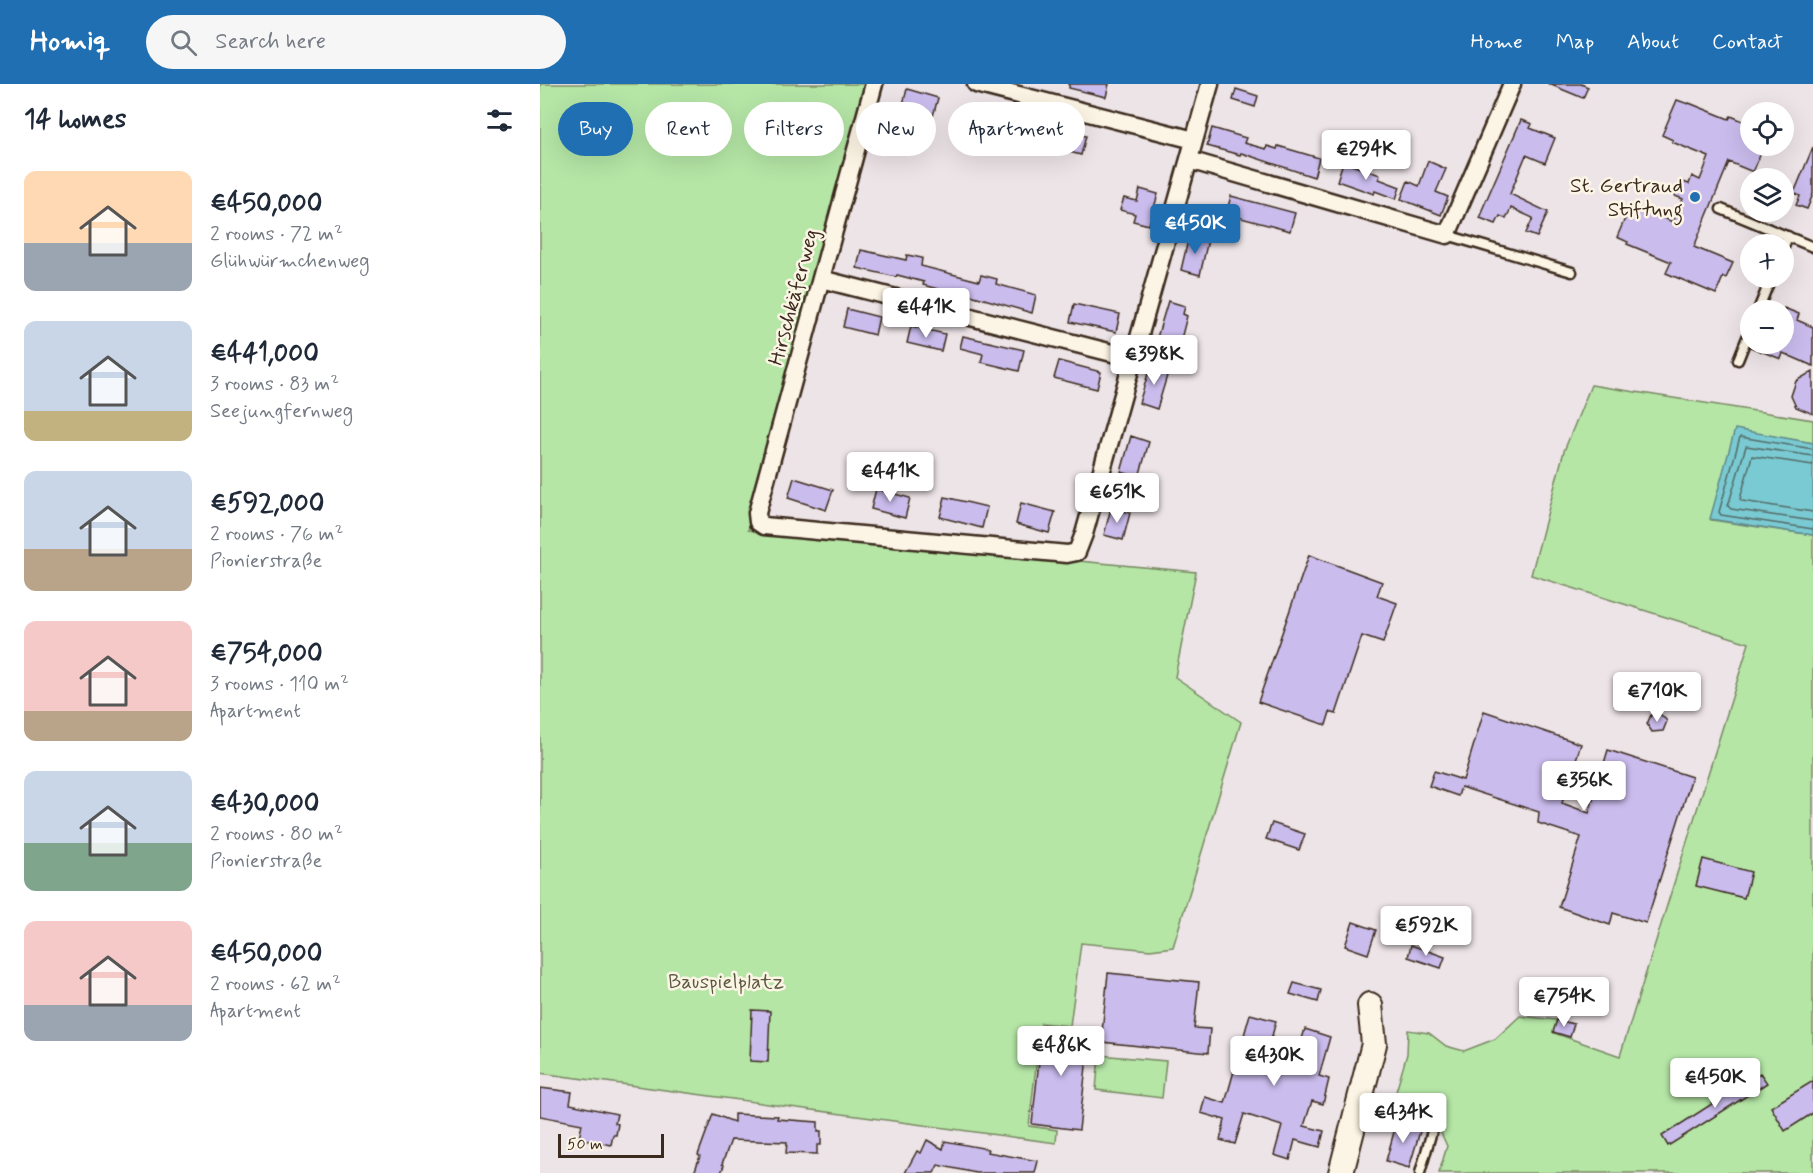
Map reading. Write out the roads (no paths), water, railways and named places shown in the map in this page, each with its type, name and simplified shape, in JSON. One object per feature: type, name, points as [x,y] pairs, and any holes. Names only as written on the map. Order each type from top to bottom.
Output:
[{"type":"street","name":"Hirschkäferweg","points":[[874,84],[758,513],[758,522],[764,526],[1067,554],[1077,552],[1084,534],[1132,358]]},
{"type":"street","points":[[975,84],[1194,140]]},
{"type":"street","points":[[821,279],[1132,358],[1210,84]]},
{"type":"street","points":[[1189,160],[1447,235],[1512,84]]},
{"type":"street","points":[[1341,1173],[1374,1044],[1370,1005]]},
{"type":"lane","points":[[1721,209],[1781,234]]},
{"type":"lane","points":[[1447,235],[1572,272]]},
{"type":"lane","points":[[1794,239],[1813,247]]},
{"type":"lane","points":[[1738,360],[1740,354]]},
{"type":"lane","points":[[1361,1099],[1434,1124],[1420,1173]]},
{"type":"water","points":[[1735,429],[1813,443],[1813,535],[1710,519]]},
{"type":"place","name":"St. Gertraud Stiftung","points":[[1695,197]]},
{"type":"park label","name":"Bauspielplatz","points":[[726,981]]}]
